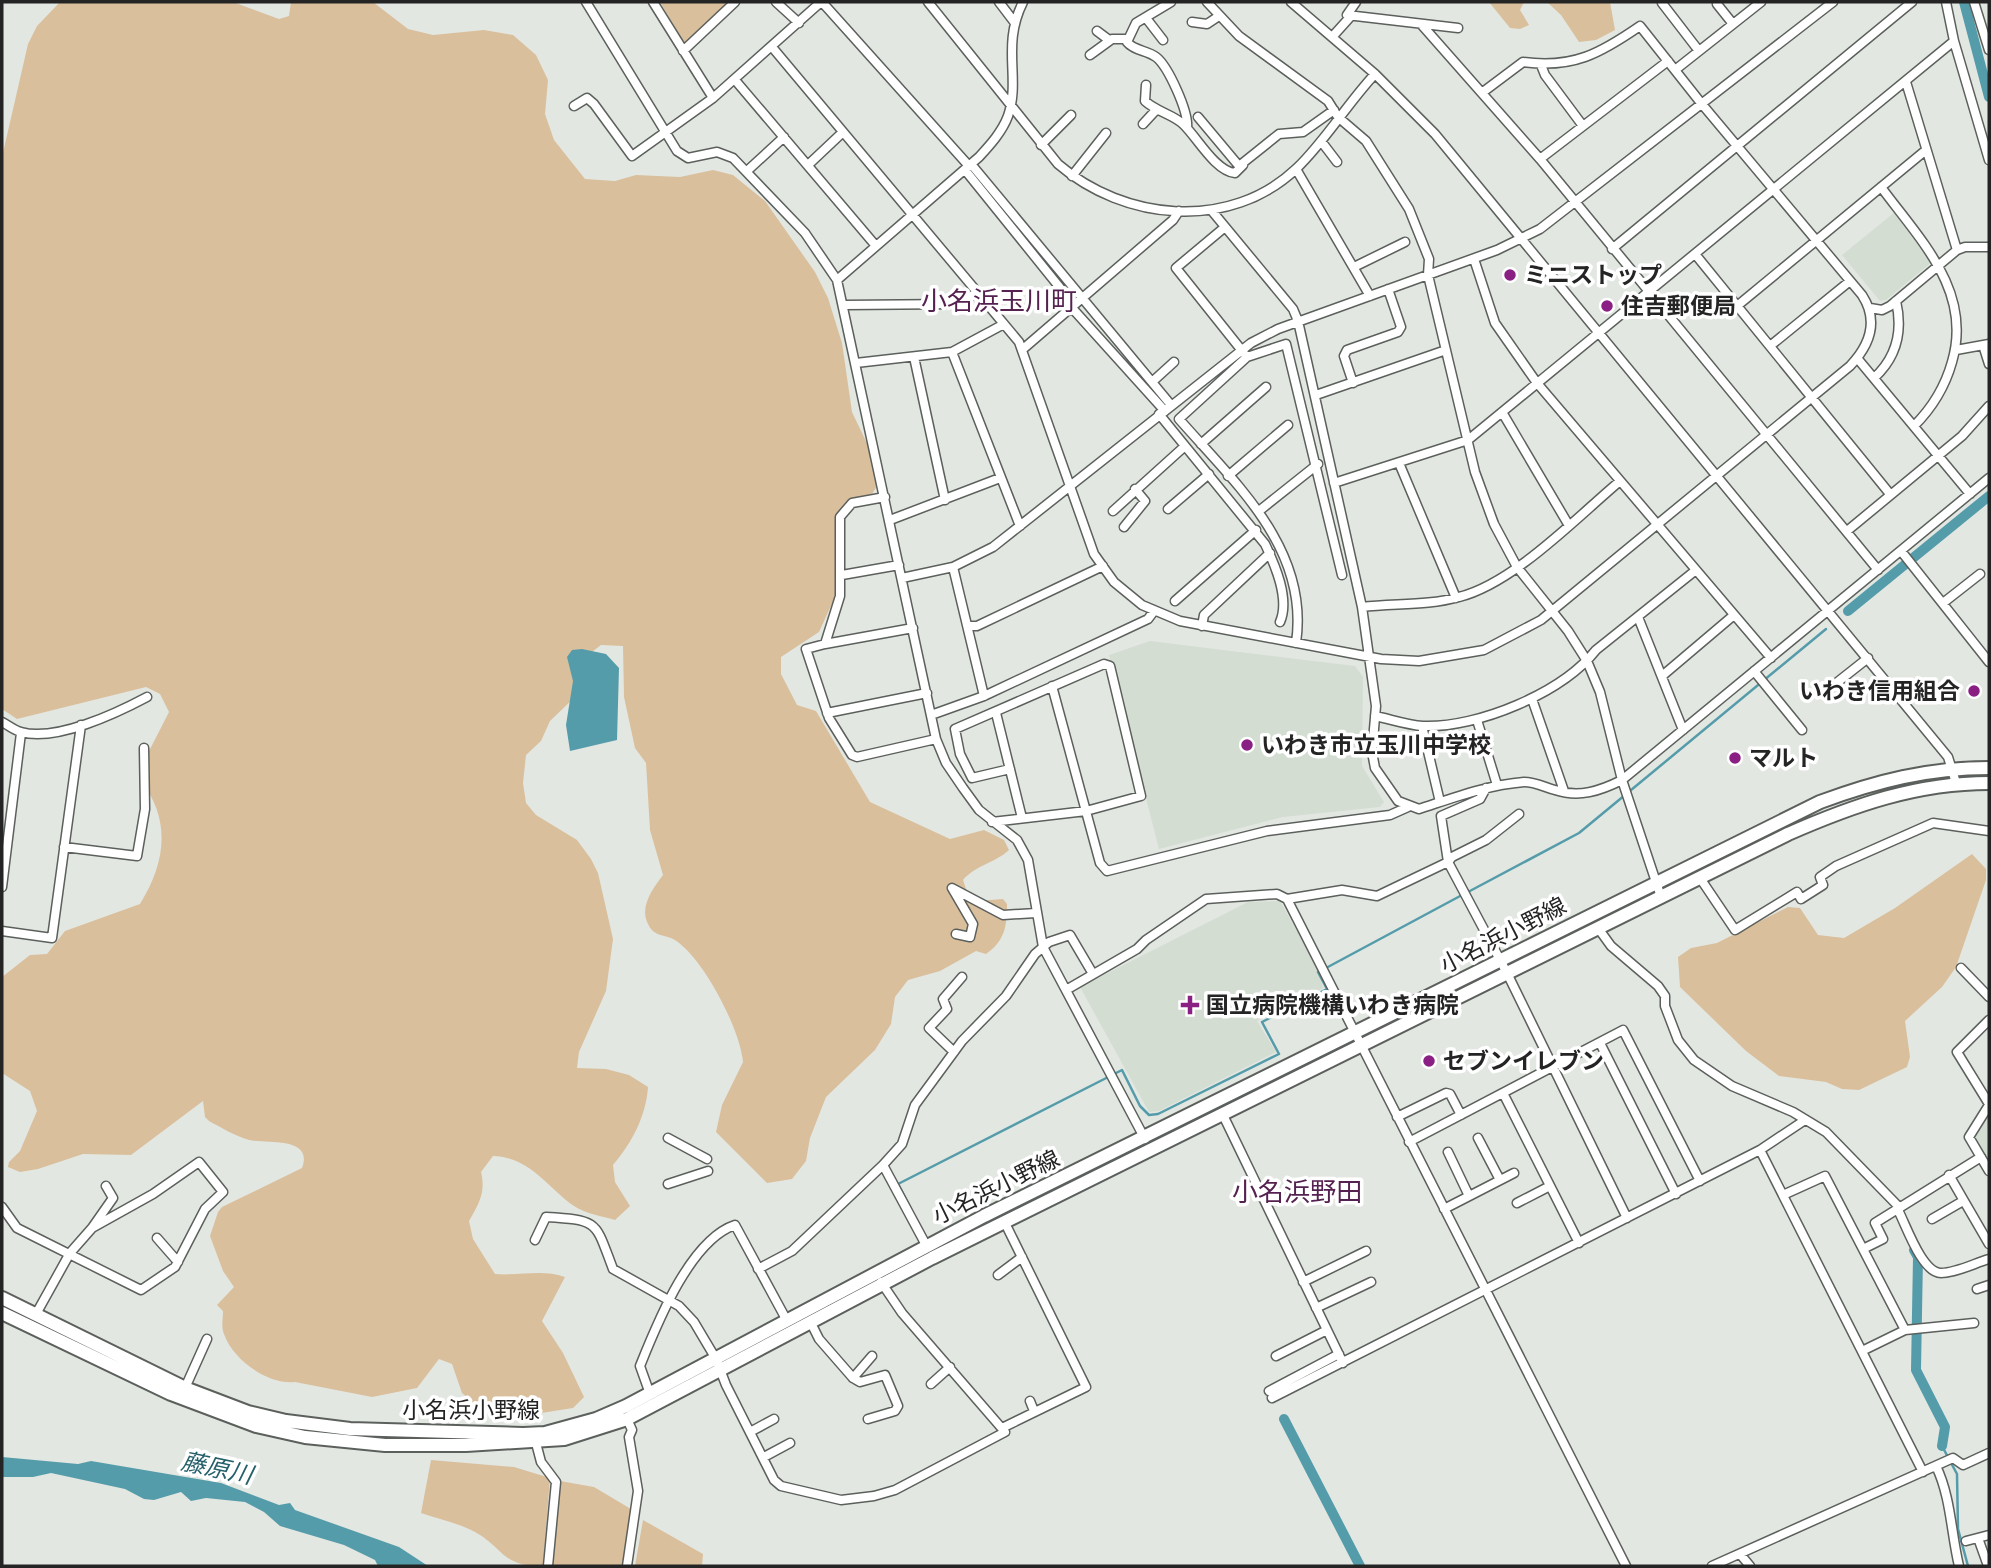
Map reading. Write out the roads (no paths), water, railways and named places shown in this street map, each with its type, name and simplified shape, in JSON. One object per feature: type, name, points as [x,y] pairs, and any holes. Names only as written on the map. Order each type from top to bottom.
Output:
[{"type":"main road","name":"小名浜小野線","points":[[2,1298],[185,1388],[248,1412],[305,1424],[350,1429],[545,1433],[596,1419],[650,1394],[926,1245],[1820,802],[1869,784],[1915,772],[1989,768]]},
{"type":"main road","name":"小名浜小野線","points":[[2,1313],[171,1394],[239,1422],[305,1437],[385,1445],[536,1443],[564,1439],[628,1419],[721,1372],[882,1284],[1598,928],[1847,808],[1911,789],[1956,783],[1989,783]]},
{"type":"street","points":[[586,2],[677,150],[688,158],[717,152],[733,158],[805,233],[836,280],[844,305],[936,739],[957,780],[992,822],[1017,840],[1028,860],[1043,947],[1152,1151]]},
{"type":"street","points":[[653,2],[713,98]]},
{"type":"street","points":[[683,51],[736,2]]},
{"type":"street","points":[[776,2],[799,23]]},
{"type":"street","points":[[574,106],[587,98],[594,104],[632,156],[713,98],[822,2],[969,167],[1152,382],[1185,446],[1255,530],[1270,553],[1282,596],[1283,614],[1280,622]]},
{"type":"street","points":[[928,2],[1041,145],[1072,176],[1106,197],[1127,203],[1179,211],[1212,211],[1254,198],[1296,169],[1321,141],[1336,113]]},
{"type":"street","points":[[999,2],[1015,23]]},
{"type":"street","points":[[836,280],[969,167],[999,133],[1010,106],[1010,48],[1023,2]]},
{"type":"street","points":[[1171,2],[1136,23],[1128,39],[1129,45],[1152,54],[1164,65],[1171,83],[1183,99],[1186,128]]},
{"type":"street","points":[[1207,2],[1239,36],[1328,101],[1336,113],[1366,141],[1388,170],[1409,209],[1429,259],[1428,275],[1475,472],[1494,524],[1517,566],[1553,611],[1587,661],[1600,692],[1622,780],[1661,897]]},
{"type":"street","points":[[1291,2],[1334,36],[1435,134],[1718,474],[1948,757],[1956,783]]},
{"type":"street","points":[[1356,2],[1347,15],[1458,28]]},
{"type":"street","points":[[1675,70],[1762,2]]},
{"type":"street","points":[[902,578],[953,567],[993,547],[1241,349],[1298,321],[1474,259],[1521,239],[1575,202],[1833,2]]},
{"type":"street","points":[[1612,248],[1912,2]]},
{"type":"street","points":[[1946,2],[1954,41],[1989,160]]},
{"type":"street","points":[[1973,2],[1989,50]]},
{"type":"street","points":[[1662,3],[1699,51]]},
{"type":"street","points":[[1717,4],[1733,24]]},
{"type":"street","points":[[1192,22],[1207,24],[1219,16]]},
{"type":"street","points":[[1334,36],[1351,16]]},
{"type":"street","points":[[1146,18],[1163,40]]},
{"type":"street","points":[[1421,24],[1540,159],[1878,570]]},
{"type":"street","points":[[772,47],[1023,349],[1094,554],[1114,582],[1142,605],[1180,621],[1369,656],[1419,661],[1484,650],[1512,638],[1553,611],[1812,397],[1857,358],[1869,341],[1870,308],[1640,26],[1581,61],[1541,65],[1523,62],[1483,92]]},
{"type":"street","points":[[1097,31],[1109,40]]},
{"type":"street","points":[[1090,55],[1109,40],[1128,39]]},
{"type":"street","points":[[1334,484],[1468,440],[1954,41]]},
{"type":"street","points":[[1540,159],[1668,61]]},
{"type":"street","points":[[1541,65],[1545,75],[1583,126]]},
{"type":"street","points":[[1146,85],[1144,98],[1156,110],[1175,118],[1202,149],[1229,173],[1235,173],[1279,134],[1303,132],[1336,113],[1375,74]]},
{"type":"street","points":[[735,80],[876,246]]},
{"type":"street","points":[[1906,82],[1957,250]]},
{"type":"street","points":[[1143,124],[1156,110]]},
{"type":"street","points":[[1041,145],[1070,115]]},
{"type":"street","points":[[1198,117],[1237,165],[1242,165]]},
{"type":"street","points":[[808,165],[843,132]]},
{"type":"street","points":[[1072,176],[1106,133]]},
{"type":"street","points":[[747,171],[784,137]]},
{"type":"street","points":[[1321,141],[1337,162]]},
{"type":"street","points":[[1737,306],[1926,150]]},
{"type":"street","points":[[969,167],[1065,294],[1072,308],[1165,409]]},
{"type":"street","points":[[1296,169],[1370,296]]},
{"type":"street","points":[[1881,187],[1939,266],[1956,304],[1956,351],[1945,386],[1914,426]]},
{"type":"street","points":[[1023,349],[1173,220],[1179,211]]},
{"type":"street","points":[[1212,211],[1293,309],[1298,321],[1317,396],[1362,607],[1375,716],[1372,752],[1374,768],[1398,801],[1408,807],[1419,809],[1497,785],[1528,782],[1581,794],[1600,791],[1622,780],[1770,657],[1902,553],[1989,478]]},
{"type":"street","points":[[1226,227],[1176,268],[1247,357]]},
{"type":"street","points":[[1354,267],[1405,242]]},
{"type":"street","points":[[1870,308],[1882,310],[1896,301],[1957,250],[1989,247]]},
{"type":"street","points":[[1695,254],[1890,494]]},
{"type":"street","points":[[1474,259],[1495,323],[1537,383],[1770,657]]},
{"type":"street","points":[[1770,346],[1850,281]]},
{"type":"street","points":[[1353,383],[1343,356],[1346,350],[1398,332],[1401,327],[1388,289]]},
{"type":"street","points":[[844,305],[958,304],[978,292]]},
{"type":"street","points":[[1874,378],[1889,362],[1896,347],[1899,313],[1896,301]]},
{"type":"street","points":[[856,363],[952,352],[1004,324]]},
{"type":"street","points":[[1296,643],[1299,628],[1292,576],[1280,544],[1259,511],[1179,419],[1247,357],[1286,344],[1318,464],[1342,575]]},
{"type":"street","points":[[1956,351],[1986,344],[1989,364]]},
{"type":"street","points":[[1317,396],[1446,351]]},
{"type":"street","points":[[952,352],[1020,526]]},
{"type":"street","points":[[914,357],[946,500]]},
{"type":"street","points":[[1857,358],[1970,494]]},
{"type":"street","points":[[1152,382],[1174,362]]},
{"type":"street","points":[[1201,444],[1266,387]]},
{"type":"street","points":[[1847,531],[1977,422],[1989,406]]},
{"type":"street","points":[[1502,412],[1569,524]]},
{"type":"street","points":[[1228,476],[1288,425]]},
{"type":"street","points":[[1113,510],[1185,446]]},
{"type":"street","points":[[1399,463],[1456,598]]},
{"type":"street","points":[[1259,511],[1318,464]]},
{"type":"street","points":[[1168,509],[1209,474]]},
{"type":"street","points":[[890,520],[1000,478]]},
{"type":"street","points":[[1362,607],[1456,598],[1476,592],[1517,566],[1620,481]]},
{"type":"street","points":[[1124,527],[1145,501],[1135,489]]},
{"type":"street","points":[[825,644],[836,615],[842,575],[840,517],[852,503],[885,497]]},
{"type":"street","points":[[1175,601],[1255,530]]},
{"type":"street","points":[[1202,626],[1204,615],[1270,553]]},
{"type":"street","points":[[1902,553],[1989,662]]},
{"type":"street","points":[[842,575],[900,565]]},
{"type":"street","points":[[969,626],[977,626],[1103,566]]},
{"type":"street","points":[[953,567],[984,696]]},
{"type":"street","points":[[1375,716],[1422,726],[1477,720],[1532,699],[1587,661],[1596,650],[1696,570]]},
{"type":"street","points":[[1943,603],[1980,574]]},
{"type":"street","points":[[931,715],[984,696],[1148,619],[1154,611]]},
{"type":"street","points":[[1662,676],[1734,615]]},
{"type":"street","points":[[1638,617],[1683,730]]},
{"type":"street","points":[[913,628],[806,649],[827,713],[852,755],[857,757],[936,739]]},
{"type":"street","points":[[1830,688],[1868,658]]},
{"type":"street","points":[[992,822],[1086,811],[1141,796],[1110,666],[1104,664],[955,729],[960,754],[972,778],[1010,769]]},
{"type":"street","points":[[1754,671],[1802,730]]},
{"type":"street","points":[[1052,686],[1100,863],[1107,871],[1267,831],[1390,815],[1408,807]]},
{"type":"street","points":[[827,713],[927,693]]},
{"type":"street","points":[[2,722],[22,733],[81,725],[109,718],[147,697]]},
{"type":"street","points":[[1532,699],[1564,791]]},
{"type":"street","points":[[996,713],[1022,818]]},
{"type":"street","points":[[1477,720],[1497,785]]},
{"type":"street","points":[[2,931],[52,938],[81,725]]},
{"type":"street","points":[[1422,726],[1440,802]]},
{"type":"street","points":[[2,887],[22,733]]},
{"type":"street","points":[[64,847],[137,856],[145,809],[144,748]]},
{"type":"street","points":[[1486,788],[1475,802],[1441,816],[1448,862],[1507,973],[1627,1218]]},
{"type":"street","points":[[1066,990],[1138,949],[1146,940],[1206,899],[1277,894],[1287,898],[1342,890],[1377,896],[1448,862],[1452,857],[1486,840],[1519,814]]},
{"type":"street","points":[[1700,878],[1735,930],[1797,892],[1801,899],[1823,885],[1820,877],[1836,866],[1933,823],[1989,831]]},
{"type":"street","points":[[956,934],[970,937],[973,924],[952,888],[1003,915],[1036,913]]},
{"type":"street","points":[[1287,898],[1626,1566]]},
{"type":"street","points":[[1598,928],[1611,946],[1658,986],[1665,996],[1665,1006],[1678,1040],[1694,1060],[1732,1086],[1826,1132],[1899,1209],[1922,1259],[1932,1270],[1943,1273],[1989,1259]]},
{"type":"street","points":[[758,1269],[801,1243],[902,1144],[915,1105],[979,1021],[1006,996],[1043,947],[1071,936],[1093,975]]},
{"type":"street","points":[[1961,968],[1989,997]]},
{"type":"street","points":[[954,1052],[929,1028],[947,1009],[943,999],[962,977]]},
{"type":"street","points":[[1989,1020],[1957,1052],[1989,1105],[1969,1137],[1989,1171]]},
{"type":"street","points":[[1409,1142],[1623,1030],[1700,1181]]},
{"type":"street","points":[[1600,1043],[1676,1194]]},
{"type":"street","points":[[1397,1117],[1446,1093],[1450,1094],[1461,1115]]},
{"type":"street","points":[[1503,1093],[1579,1243]]},
{"type":"street","points":[[1223,1115],[1341,1358]]},
{"type":"street","points":[[1271,1395],[1676,1194],[1760,1150],[1805,1120]]},
{"type":"street","points":[[668,1138],[707,1158]]},
{"type":"street","points":[[1478,1138],[1500,1180]]},
{"type":"street","points":[[1760,1150],[1923,1472]]},
{"type":"street","points":[[1448,1152],[1469,1196]]},
{"type":"street","points":[[1863,1249],[1883,1239],[1875,1223],[1981,1157]]},
{"type":"street","points":[[2,1207],[17,1228],[141,1290],[178,1262],[205,1209],[223,1192],[199,1161],[153,1194],[92,1228]]},
{"type":"street","points":[[883,1165],[926,1245]]},
{"type":"street","points":[[668,1184],[708,1171]]},
{"type":"street","points":[[1444,1209],[1514,1173]]},
{"type":"street","points":[[1949,1175],[1989,1244]]},
{"type":"street","points":[[1783,1195],[1825,1176],[1905,1329]]},
{"type":"street","points":[[36,1314],[70,1254],[113,1198],[106,1186]]},
{"type":"street","points":[[1517,1203],[1550,1186]]},
{"type":"street","points":[[1932,1219],[1963,1201]]},
{"type":"street","points":[[535,1240],[546,1217],[583,1219],[599,1230],[612,1269],[670,1301],[694,1322],[716,1359],[774,1480],[781,1486],[814,1495],[853,1499],[895,1490],[1005,1432],[902,1313],[875,1272]]},
{"type":"street","points":[[1002,1429],[1086,1387],[1005,1223]]},
{"type":"street","points":[[650,1394],[640,1366],[670,1301],[700,1252],[713,1237],[729,1227],[735,1225],[786,1320]]},
{"type":"street","points":[[157,1238],[178,1262]]},
{"type":"street","points":[[1303,1282],[1366,1251]]},
{"type":"street","points":[[998,1275],[1022,1257]]},
{"type":"street","points":[[1316,1308],[1370,1282]]},
{"type":"street","points":[[1976,1289],[1989,1285]]},
{"type":"street","points":[[811,1323],[819,1339],[853,1378],[860,1382],[885,1375],[898,1406],[895,1411],[869,1419]]},
{"type":"street","points":[[1862,1351],[1905,1329],[1974,1323]]},
{"type":"street","points":[[1276,1356],[1327,1330]]},
{"type":"street","points":[[185,1388],[207,1339]]},
{"type":"street","points":[[853,1378],[872,1356]]},
{"type":"street","points":[[931,1384],[950,1367]]},
{"type":"street","points":[[1030,1401],[1034,1411]]},
{"type":"street","points":[[627,1566],[638,1491],[629,1437],[632,1430],[628,1419]]},
{"type":"street","points":[[750,1432],[774,1419]]},
{"type":"street","points":[[536,1443],[541,1462],[556,1482],[548,1566]]},
{"type":"street","points":[[764,1457],[790,1443]]},
{"type":"street","points":[[1712,1566],[1953,1458],[1963,1465],[1989,1452]]},
{"type":"street","points":[[1936,1466],[1947,1490],[1949,1523],[1959,1566]]},
{"type":"street","points":[[1966,1541],[1989,1535]]},
{"type":"street","points":[[1978,1538],[1988,1566]]},
{"type":"street","points":[[1740,1554],[1750,1566]]},
{"type":"water","points":[[582,649],[606,654],[619,668],[617,740],[570,751],[566,725],[573,681],[567,657],[572,650]]},
{"type":"water","points":[[2,1457],[78,1464],[91,1461],[221,1483],[279,1505],[290,1503],[295,1510],[399,1547],[428,1566],[378,1566],[375,1560],[344,1545],[280,1526],[264,1512],[245,1502],[206,1498],[191,1501],[181,1492],[154,1500],[144,1499],[125,1489],[51,1473],[33,1477],[2,1477]]},
{"type":"waterway","points":[[1964,2],[1989,97]]},
{"type":"waterway","points":[[1848,611],[1989,496]]},
{"type":"waterway","points":[[1468,892],[1579,833],[1826,629]]},
{"type":"waterway","points":[[1326,968],[1462,895]]},
{"type":"waterway","points":[[909,1205],[898,1184],[1122,1070],[1140,1106],[1149,1115],[1158,1114],[1279,1054],[1262,1022],[1327,989],[1318,972],[1320,971]]},
{"type":"waterway","points":[[1914,1250],[1918,1257],[1916,1370],[1945,1427],[1942,1446]]},
{"type":"waterway","points":[[1284,1419],[1360,1566]]},
{"type":"waterway","points":[[1942,1446],[1957,1474],[1958,1529],[1968,1566]]},
{"type":"place","name":"ミニストップ","points":[[1510,275]]},
{"type":"place","name":"住吉郵便局","points":[[1607,306]]},
{"type":"place","name":"いわき信用組合","points":[[1974,691]]},
{"type":"place","name":"いわき市立玉川中学校","points":[[1247,745]]},
{"type":"place","name":"マルト","points":[[1735,758]]},
{"type":"place","name":"国立病院機構いわき病院","points":[[1190,1005]]},
{"type":"place","name":"セブンイレブン","points":[[1429,1061]]},
{"type":"district","name":"小名浜玉川町","points":[[999,301]]},
{"type":"district","name":"小名浜野田","points":[[1297,1192]]},
{"type":"water label","name":"藤原川","points":[[217,1468]]}]
